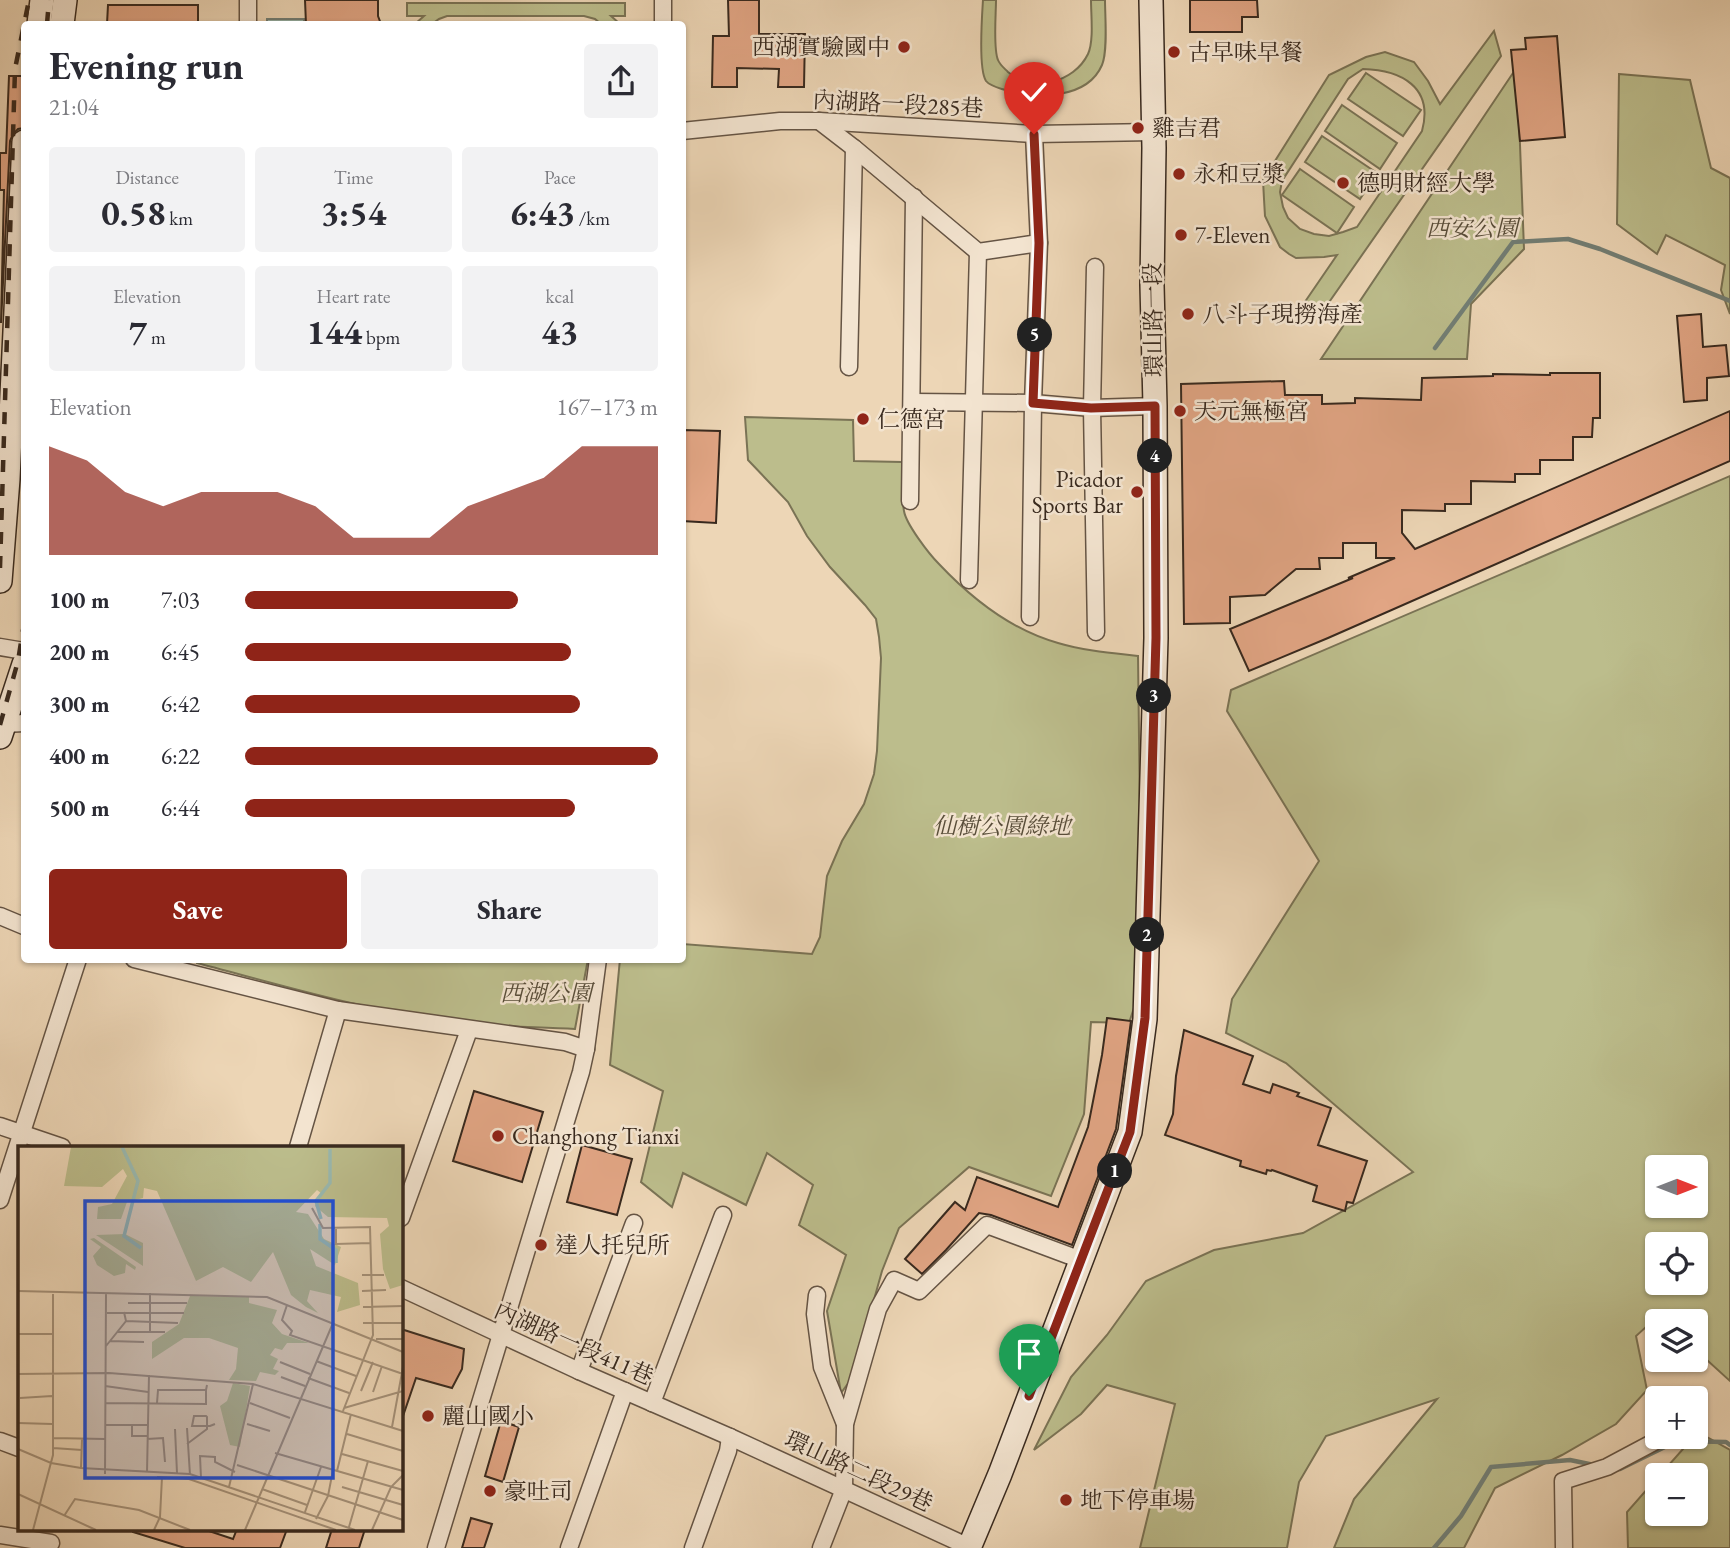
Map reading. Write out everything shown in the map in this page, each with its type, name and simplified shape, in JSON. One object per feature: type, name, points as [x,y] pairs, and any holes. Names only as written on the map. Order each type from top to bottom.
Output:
[{"type":"street","points":[[39,21],[42,0]]},
{"type":"street","points":[[62,21],[65,0]]},
{"type":"street","points":[[248,0],[248,21]]},
{"type":"street","points":[[663,0],[663,21]]},
{"type":"street","name":"環山路一段","points":[[969,1547],[1000,1474],[1130,1132],[1145,1018],[1156,638],[1151,0]]},
{"type":"street","name":"內湖路一段285巷","points":[[686,131],[780,121],[819,121],[1034,134],[1154,132]]},
{"type":"street","points":[[819,121],[978,252],[1039,243]]},
{"type":"street","points":[[1030,617],[1033,403],[1039,243],[1034,134]]},
{"type":"street","points":[[849,366],[854,148]]},
{"type":"street","points":[[910,501],[914,197]]},
{"type":"street","points":[[0,581],[11,479],[21,220]]},
{"type":"street","points":[[969,580],[978,252]]},
{"type":"street","points":[[1095,267],[1091,408],[1096,632]]},
{"type":"street","points":[[912,402],[1033,403],[1091,408],[1155,406]]},
{"type":"street","points":[[0,647],[21,650]]},
{"type":"street","points":[[10,728],[21,678]]},
{"type":"street","points":[[0,916],[21,925]]},
{"type":"street","points":[[19,1146],[77,963]]},
{"type":"street","points":[[150,963],[338,1010],[565,1042],[586,1049]]},
{"type":"street","points":[[436,1548],[577,1086],[586,1049],[597,963]]},
{"type":"street","points":[[298,1146],[338,1010]]},
{"type":"street","points":[[402,1215],[469,1030]]},
{"type":"street","points":[[0,1126],[59,1146]]},
{"type":"street","points":[[0,1200],[18,1148]]},
{"type":"street","points":[[652,1403],[723,1215]]},
{"type":"street","points":[[579,1371],[634,1223]]},
{"type":"street","points":[[821,1548],[844,1489],[845,1424],[878,1309],[894,1280],[919,1291],[987,1225],[1082,1259]]},
{"type":"street","name":"內湖路一段411巷","points":[[402,1288],[579,1371],[730,1437]]},
{"type":"street","points":[[817,1295],[816,1314],[822,1367],[845,1424]]},
{"type":"street","points":[[569,1548],[625,1391]]},
{"type":"street","points":[[693,1548],[728,1451],[730,1437]]},
{"type":"street","name":"環山路二段29巷","points":[[730,1437],[969,1547]]},
{"type":"street","points":[[0,1441],[18,1448]]},
{"type":"street","points":[[1564,1548],[1563,1482],[1613,1464],[1645,1447]]},
{"type":"street","points":[[0,1535],[52,1540]]},
{"type":"green space","points":[[983,0],[996,0],[996,55],[1000,63],[1018,78],[1040,83],[1063,78],[1082,64],[1091,42],[1091,0],[1105,0],[1106,42],[1102,65],[1085,85],[1059,94],[1017,93],[990,84],[986,81],[982,66]]},
{"type":"green space","points":[[407,3],[625,3],[625,16],[611,16],[617,21],[597,21],[584,16],[447,16],[436,21],[418,21],[424,16],[407,16]]},
{"type":"green space","points":[[1494,31],[1501,56],[1318,318],[1300,309],[1337,255],[1296,258],[1280,247],[1265,216],[1263,180],[1329,75],[1366,57],[1385,52],[1414,62],[1440,104]],"holes":[[[1363,69],[1402,77],[1419,92],[1423,103],[1422,131],[1357,227],[1329,236],[1300,229],[1288,218],[1283,207],[1280,192],[1282,181],[1348,79]]]},
{"type":"green space","name":"西安公園","points":[[1517,67],[1524,249],[1471,304],[1467,359],[1321,359]]},
{"type":"green space","points":[[1366,73],[1421,110],[1403,136],[1348,99]]},
{"type":"green space","points":[[1619,74],[1690,80],[1711,168],[1730,178],[1730,314],[1721,290],[1725,265],[1666,235],[1657,254],[1617,224]]},
{"type":"green space","points":[[1342,105],[1397,143],[1380,169],[1325,131]]},
{"type":"green space","points":[[1322,136],[1377,173],[1360,199],[1305,162]]},
{"type":"green space","points":[[1300,169],[1354,207],[1337,233],[1282,195]]},
{"type":"green space","name":"仙樹公園綠地","points":[[745,417],[853,420],[854,461],[902,462],[903,505],[909,523],[935,559],[979,601],[1008,622],[1058,643],[1138,656],[1140,990],[1129,1023],[1091,1022],[1084,1114],[1051,1196],[969,1167],[899,1228],[882,1271],[852,1378],[841,1393],[827,1311],[846,1255],[799,1225],[813,1185],[767,1153],[746,1205],[683,1173],[672,1207],[641,1182],[663,1091],[610,1065],[620,963],[686,963],[686,944],[812,954],[820,937],[827,876],[842,841],[864,804],[874,774],[881,658],[876,619],[830,567],[807,536],[788,502],[748,460]]},
{"type":"green space","points":[[1730,476],[1730,1381],[1708,1361],[1708,1309],[1645,1309],[1645,1328],[1636,1336],[1646,1386],[1645,1392],[1616,1424],[1562,1455],[1495,1488],[1464,1548],[1334,1548],[1354,1499],[1437,1399],[1326,1436],[1299,1482],[1287,1548],[1140,1548],[1175,1404],[1107,1385],[1081,1414],[1034,1450],[1071,1377],[1107,1335],[1146,1281],[1214,1250],[1303,1233],[1413,1172],[1286,1063],[1226,1033],[1232,999],[1319,861],[1227,711],[1231,690]]},
{"type":"green space","name":"西湖公園","points":[[197,963],[587,963],[575,1029],[439,1020],[334,999]]},
{"type":"green space","points":[[1708,1438],[1730,1450],[1730,1548],[1628,1548],[1627,1512],[1645,1492],[1645,1526],[1708,1526],[1708,1463],[1671,1463],[1683,1449],[1708,1449]]},
{"type":"water","points":[[267,19],[304,19],[304,21]]},
{"type":"building","points":[[305,0],[378,0],[380,21],[306,21]]},
{"type":"building","points":[[728,0],[759,0],[759,34],[805,34],[804,87],[778,87],[779,69],[737,68],[737,87],[712,87],[713,36],[729,36]]},
{"type":"building","points":[[1190,0],[1257,0],[1258,17],[1242,17],[1242,32],[1190,32]]},
{"type":"building","points":[[108,5],[198,5],[198,21],[107,21]]},
{"type":"building","points":[[1557,36],[1565,137],[1520,141],[1511,50],[1526,49],[1525,38]]},
{"type":"building","points":[[9,76],[21,76],[21,128],[13,134],[10,141],[1,323],[4,190],[0,190],[0,153],[6,153]]},
{"type":"building","points":[[1701,314],[1703,347],[1726,345],[1729,376],[1707,378],[1707,400],[1684,402],[1677,316]]},
{"type":"building","points":[[1600,373],[1600,418],[1593,418],[1592,437],[1573,437],[1573,460],[1540,460],[1540,474],[1515,474],[1515,482],[1471,481],[1471,504],[1445,504],[1445,511],[1402,510],[1402,533],[1415,549],[1730,411],[1730,461],[1249,671],[1230,629],[1395,558],[1376,558],[1376,543],[1343,543],[1343,558],[1319,558],[1320,569],[1296,569],[1265,595],[1230,597],[1230,623],[1184,624],[1181,384],[1284,381],[1285,395],[1322,395],[1322,404],[1355,403],[1355,398],[1421,400],[1422,378]]},
{"type":"building","points":[[686,430],[720,431],[716,523],[686,521]]},
{"type":"building","points":[[1107,1018],[1131,1021],[1116,1129],[1072,1245],[979,1213],[922,1274],[905,1259],[955,1202],[965,1210],[977,1177],[1058,1207],[1088,1127]]},
{"type":"building","points":[[1184,1030],[1253,1056],[1243,1084],[1270,1093],[1273,1084],[1331,1108],[1318,1145],[1367,1161],[1353,1203],[1347,1202],[1345,1211],[1313,1201],[1317,1186],[1272,1170],[1267,1170],[1266,1174],[1240,1166],[1241,1161],[1165,1135],[1173,1114]]},
{"type":"building","name":"Changhong Tianxi","points":[[474,1091],[543,1112],[522,1182],[453,1161]]},
{"type":"building","points":[[582,1145],[632,1159],[617,1215],[567,1202]]},
{"type":"building","points":[[402,1329],[464,1349],[462,1369],[452,1388],[416,1378],[403,1416]]},
{"type":"building","points":[[501,1421],[519,1427],[503,1482],[485,1476]]},
{"type":"building","points":[[471,1518],[492,1524],[484,1548],[462,1548]]},
{"type":"building","points":[[206,1530],[233,1539],[237,1530],[287,1530],[280,1548],[185,1548],[133,1532]]},
{"type":"building","points":[[332,1530],[365,1530],[359,1548],[326,1548]]},
{"type":"waterway","points":[[1435,348],[1513,242],[1568,239],[1730,301]]},
{"type":"waterway","points":[[1616,1469],[1677,1441],[1726,1442],[1730,1445]]},
{"type":"waterway","points":[[1434,1548],[1461,1516],[1491,1467],[1570,1460],[1594,1465]]},
{"type":"railway","points":[[25,21],[29,0]]},
{"type":"railway","points":[[47,21],[49,0]]},
{"type":"railway","points":[[0,568],[15,69],[21,39]]},
{"type":"railway","points":[[0,725],[21,642]]},
{"type":"place","name":"西湖實驗國中","points":[[904,47]]},
{"type":"place","name":"古早味早餐","points":[[1174,52]]},
{"type":"place","name":"雞吉君","points":[[1138,128]]},
{"type":"place","name":"永和豆漿","points":[[1179,174]]},
{"type":"place","name":"德明財經大學","points":[[1343,183]]},
{"type":"place","name":"7-Eleven","points":[[1181,235]]},
{"type":"place","name":"八斗子現撈海產","points":[[1188,314]]},
{"type":"place","name":"天元無極宮","points":[[1180,411]]},
{"type":"place","name":"仁德宮","points":[[863,419]]},
{"type":"place","name":"Picador Sports Bar","points":[[1137,492]]},
{"type":"place","name":"Changhong Tianxi","points":[[498,1136]]},
{"type":"place","name":"達人托兒所","points":[[541,1245]]},
{"type":"place","name":"麗山國小","points":[[428,1416]]},
{"type":"place","name":"豪吐司","points":[[490,1491]]},
{"type":"place","name":"地下停車場","points":[[1066,1500]]},
{"type":"route","points":[[1029,1396],[1130,1132],[1145,1018],[1156,638],[1155,406],[1091,408],[1033,403],[1039,243],[1034,134]]}]
